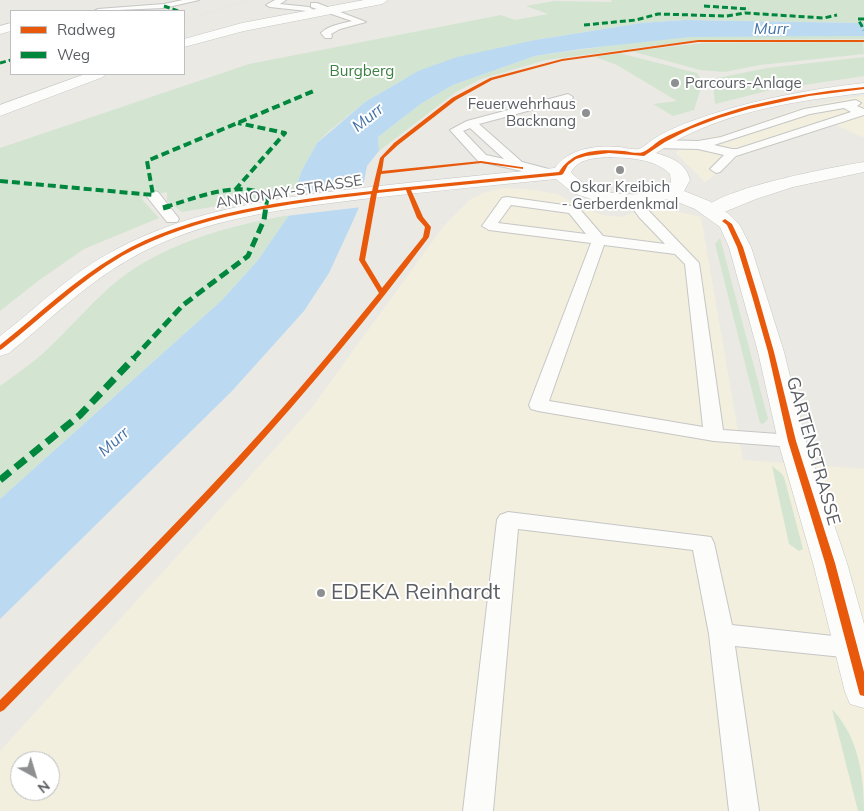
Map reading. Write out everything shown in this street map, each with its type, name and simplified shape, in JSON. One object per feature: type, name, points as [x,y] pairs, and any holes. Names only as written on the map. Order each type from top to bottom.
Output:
[{"type":"street","points":[[185,43],[312,8],[330,10],[382,0]]},
{"type":"street","points":[[0,110],[95,75]]},
{"type":"street","points":[[649,149],[659,159],[678,172],[681,177],[680,184],[672,193],[633,199],[607,197],[585,192],[556,174],[568,162],[593,153],[649,149],[699,123],[760,106],[830,92],[864,88]]},
{"type":"street","points":[[712,211],[730,202],[788,181],[864,167]]},
{"type":"street","name":"ANNONAY-STRASSE","points":[[0,348],[73,287],[107,264],[139,246],[188,225],[254,209],[306,201],[392,190],[556,174]]},
{"type":"street","name":"GARTENSTRASSE","points":[[672,193],[702,205],[729,224],[740,247],[771,352],[792,441],[830,563],[864,692]]},
{"type":"lane","points":[[111,10],[178,5],[194,0]]},
{"type":"lane","points":[[282,0],[270,5],[312,8]]},
{"type":"lane","points":[[328,36],[325,33],[337,27],[362,22],[330,10]]},
{"type":"lane","points":[[556,174],[482,158],[456,130],[471,123],[568,97]]},
{"type":"lane","points":[[649,149],[698,145],[723,140],[808,111],[864,101]]},
{"type":"lane","points":[[698,145],[732,153],[748,150],[861,112],[845,105]]},
{"type":"lane","points":[[471,123],[518,165]]},
{"type":"lane","points":[[716,169],[732,153]]},
{"type":"lane","points":[[153,195],[172,218]]},
{"type":"lane","points":[[633,199],[644,214],[692,263],[714,435]]},
{"type":"lane","points":[[599,240],[573,210],[507,201],[489,226],[498,227],[599,240],[679,250]]},
{"type":"lane","points":[[599,240],[538,404],[714,435],[792,441]]},
{"type":"lane","points":[[478,811],[508,520],[703,544],[720,634],[744,811]]},
{"type":"lane","points":[[720,634],[852,648]]},
{"type":"shaded area","points":[[864,95],[864,138],[834,124],[740,156],[705,182],[676,153],[680,146],[692,141],[726,134],[800,108]]},
{"type":"shaded area","points":[[505,188],[534,190],[557,194],[577,205],[602,215],[621,217],[653,206],[701,217],[743,460],[864,469],[864,811],[0,811],[0,751],[310,410],[443,227],[471,199],[483,193]]},
{"type":"green space","name":"Burgberg","points":[[611,0],[864,0],[864,23],[684,20],[641,23],[535,40],[444,62],[404,79],[365,102],[328,132],[317,143],[302,170],[294,193],[182,212],[167,201],[167,192],[141,198],[159,218],[84,249],[38,281],[0,311],[0,148],[249,64],[501,15],[515,20],[548,14],[526,6],[554,1],[612,2]]},
{"type":"green space","points":[[723,35],[864,36],[864,39],[697,40],[546,60],[481,79],[456,92],[379,151],[378,137],[422,103],[453,85],[535,56],[658,39]]},
{"type":"green space","points":[[863,42],[864,54],[760,65],[725,72],[700,70],[631,51],[705,43]]},
{"type":"green space","name":"Parcours-Anlage","points":[[619,53],[697,73],[703,82],[694,110],[673,116],[653,104],[677,101],[617,65],[595,57]]},
{"type":"green space","points":[[864,57],[864,76],[771,90],[715,104],[713,81],[717,78],[767,68]]},
{"type":"green space","points":[[289,215],[258,260],[222,300],[0,499],[0,386],[40,356],[109,288],[135,268],[172,248],[209,234],[248,223]]},
{"type":"green space","points":[[720,238],[768,419],[763,424],[760,423],[715,244]]},
{"type":"green space","points":[[772,466],[784,477],[803,549],[799,551],[789,544]]},
{"type":"green space","points":[[832,709],[841,720],[854,744],[863,783],[864,811],[858,811]]},
{"type":"water","name":"Murr","points":[[684,20],[864,23],[864,36],[690,37],[581,49],[535,56],[453,85],[422,103],[378,137],[379,151],[367,166],[359,207],[329,273],[304,311],[232,391],[0,619],[0,499],[222,300],[258,260],[289,215],[302,170],[317,143],[365,102],[418,71],[457,57],[535,40],[641,23]]},
{"type":"pier","points":[[366,183],[362,207],[286,216],[291,193]]},
{"type":"railway","points":[[185,20],[252,0]]},
{"type":"railway","points":[[0,73],[10,69]]},
{"type":"marked path","points":[[164,6],[176,10]]},
{"type":"marked path","points":[[704,6],[749,9]]},
{"type":"marked path","points":[[584,25],[636,20],[658,14],[727,16],[745,13],[824,18],[837,15]]},
{"type":"marked path","points":[[864,19],[858,19],[864,30]]},
{"type":"marked path","points":[[0,63],[10,60]]},
{"type":"marked path","points":[[0,181],[153,195],[147,161],[316,90]]},
{"type":"marked path","points":[[235,190],[285,133],[238,123]]},
{"type":"marked path","points":[[0,480],[80,415],[183,305],[248,256],[264,220],[268,195],[258,190],[232,190],[201,196],[163,208]]},
{"type":"cycle path","points":[[382,293],[362,260],[382,158],[396,144],[454,99],[491,79],[562,60],[698,41],[864,41]]},
{"type":"cycle path","points":[[0,348],[84,279],[120,255],[168,233],[197,224],[256,209],[316,199],[561,173],[566,164],[574,158],[585,154],[621,152],[642,155],[663,141],[689,128],[748,108],[809,95],[864,88]]},
{"type":"cycle path","points":[[378,173],[481,162],[521,168]]},
{"type":"cycle path","points":[[0,707],[207,496],[273,424],[351,332],[426,237],[428,227],[420,218],[408,189]]},
{"type":"cycle path","points":[[725,221],[729,224],[740,247],[755,296],[771,352],[792,441],[830,563],[864,692]]},
{"type":"place","name":"Parcours-Anlage","points":[[675,83]]},
{"type":"place","name":"Feuerwehrhaus Backnang","points":[[586,113]]},
{"type":"place","name":"Oskar Kreibich - Gerberdenkmal","points":[[620,170]]},
{"type":"place","name":"EDEKA Reinhardt","points":[[321,593]]}]
